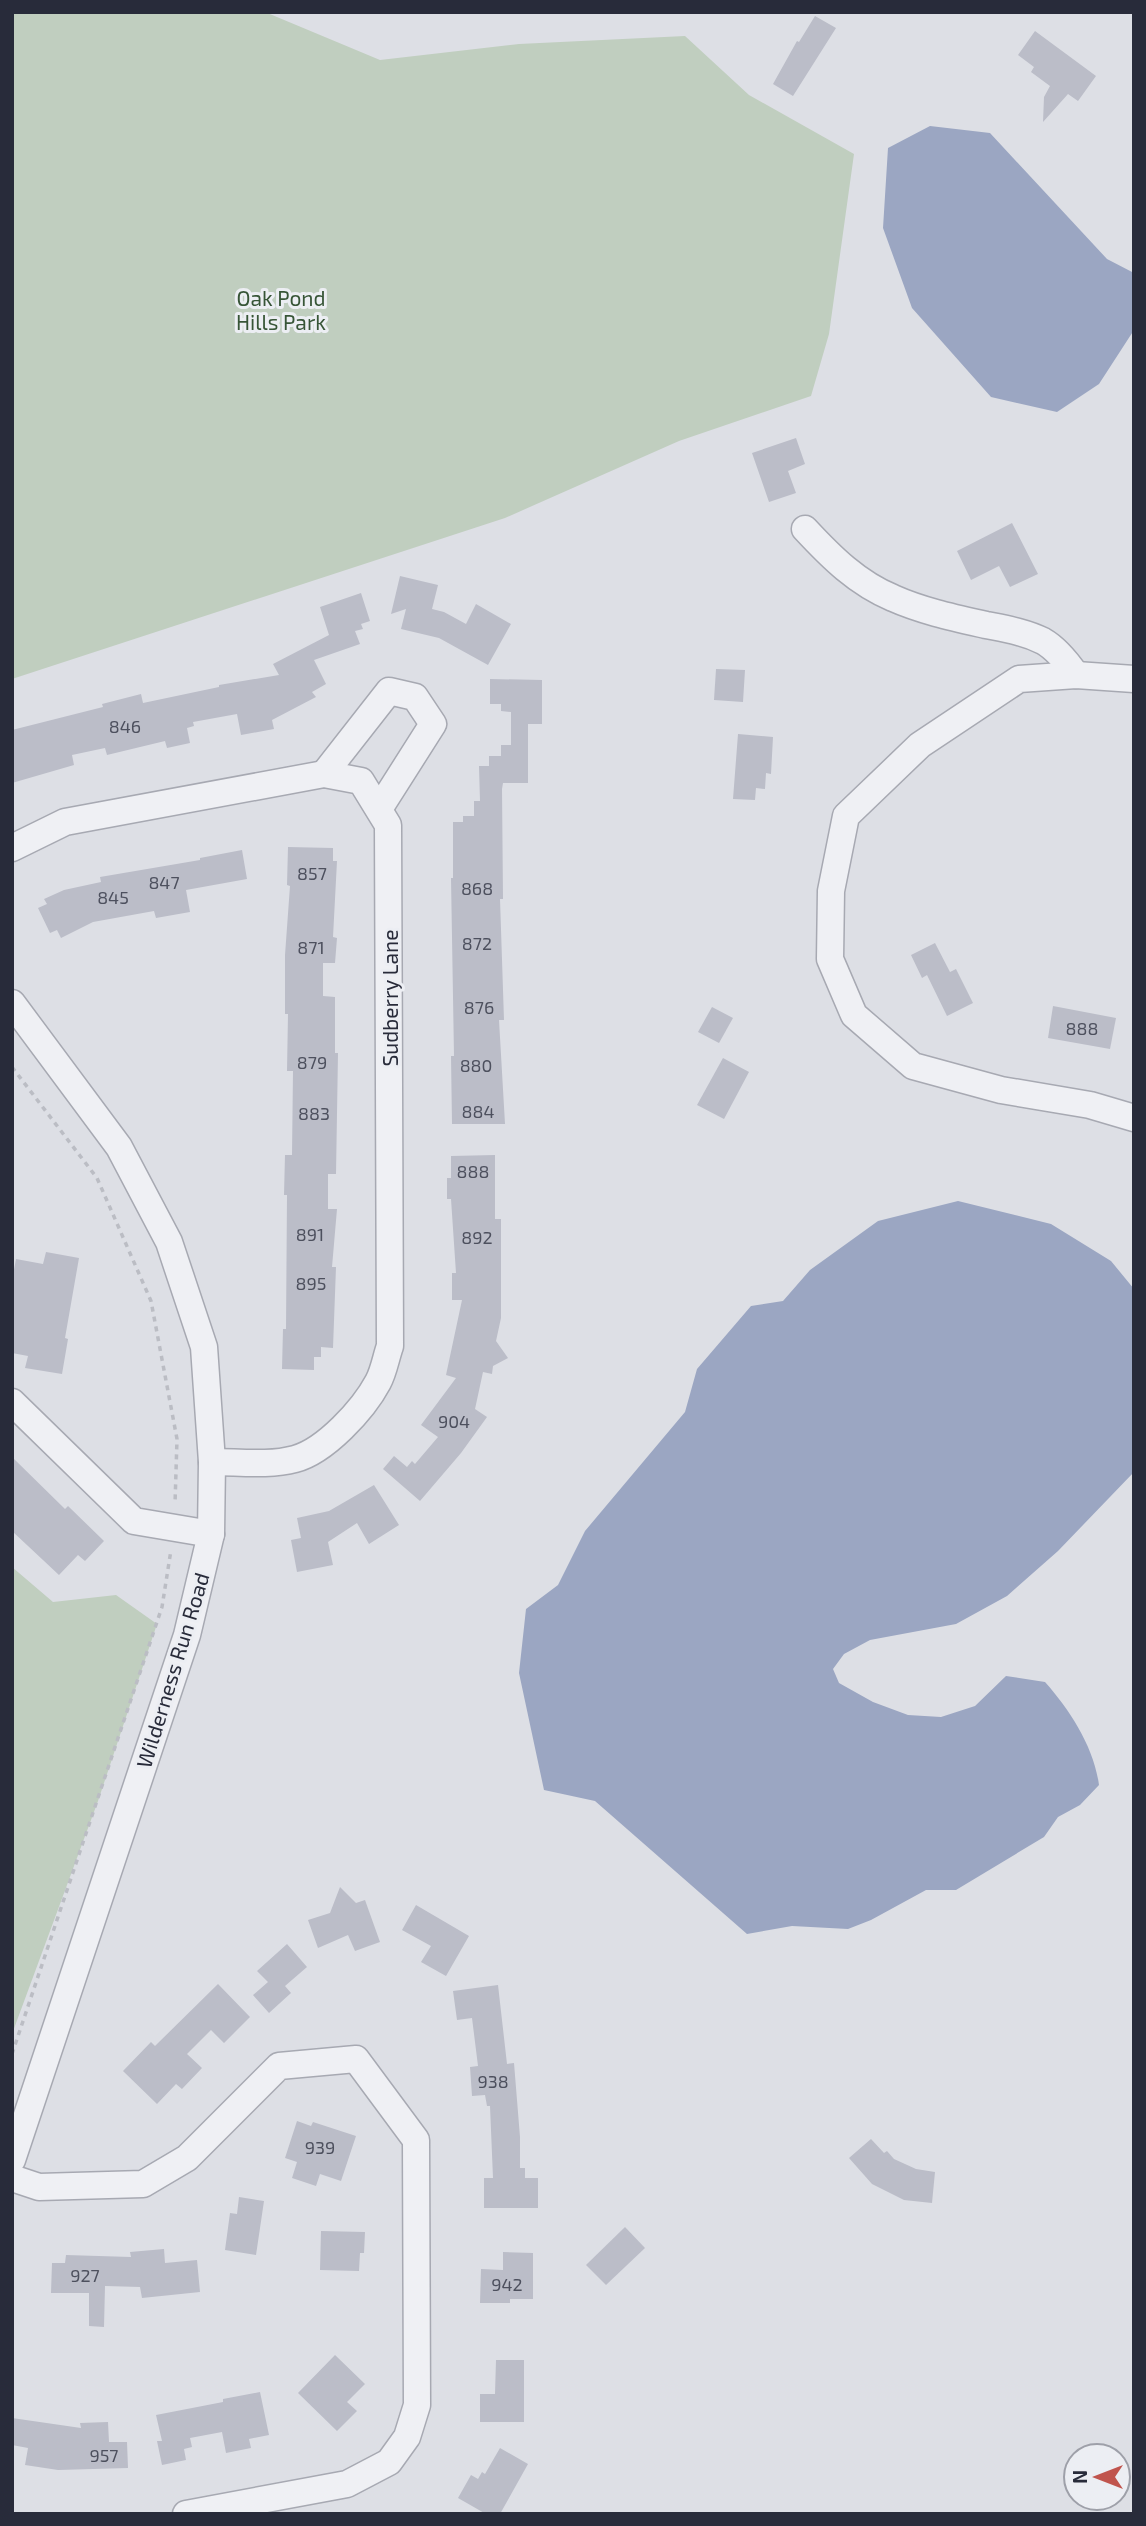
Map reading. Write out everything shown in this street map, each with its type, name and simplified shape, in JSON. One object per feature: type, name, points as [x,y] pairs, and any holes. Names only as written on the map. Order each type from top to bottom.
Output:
[{"type":"street","points":[[805,529],[833,560],[857,579],[881,592],[931,611],[1020,632],[1044,642],[1062,656],[1076,675]]},
{"type":"street","points":[[1134,679],[1076,675],[1018,679],[920,745],[845,816],[831,891],[830,959],[855,1015],[913,1066],[1001,1090],[1090,1105],[1134,1118]]},
{"type":"street","points":[[324,774],[389,691],[415,697],[433,724],[379,809]]},
{"type":"street","name":"Sudberry Lane","points":[[12,848],[65,822],[324,774],[361,781],[388,825],[390,1346],[379,1381],[366,1400],[343,1427],[316,1449],[295,1459],[212,1462]]},
{"type":"street","name":"Wilderness Run Road","points":[[12,2160],[187,1635],[211,1534],[212,1462],[204,1347],[169,1242],[119,1147],[14,1010]]},
{"type":"street","points":[[12,1402],[134,1521],[211,1534]]},
{"type":"street","points":[[12,2178],[39,2187],[143,2184],[187,2158],[279,2066],[356,2060],[416,2140],[417,2405],[407,2437],[389,2462],[347,2484],[186,2514]]},
{"type":"path","points":[[12,1067],[97,1178],[151,1301],[177,1439],[175,1528],[162,1607],[12,2054]]},
{"type":"green space","name":"Oak Pond Hills Park","points":[[12,12],[265,12],[380,60],[519,44],[685,36],[749,95],[854,154],[829,334],[811,396],[679,441],[505,518],[12,679]]},
{"type":"green space","points":[[12,1567],[53,1602],[116,1595],[157,1624],[98,1801],[12,2034]]},
{"type":"water","points":[[930,126],[990,133],[1107,259],[1134,273],[1134,330],[1099,384],[1057,412],[991,397],[912,308],[883,228],[888,148]]},
{"type":"water","points":[[958,1201],[1051,1224],[1111,1261],[1134,1289],[1134,1472],[1058,1551],[1007,1596],[956,1624],[870,1640],[844,1654],[833,1669],[839,1683],[873,1702],[908,1715],[941,1717],[975,1706],[1006,1676],[1045,1682],[1080,1730],[1092,1757],[1099,1785],[1080,1805],[1058,1817],[1044,1837],[956,1890],[926,1890],[871,1920],[848,1929],[792,1926],[747,1934],[595,1801],[544,1790],[519,1673],[526,1609],[558,1585],[585,1531],[685,1412],[697,1369],[751,1306],[783,1301],[810,1270],[878,1221]]},
{"type":"building","points":[[815,16],[836,28],[793,96],[773,84],[797,41],[799,42]]},
{"type":"building","points":[[1035,31],[1096,76],[1078,101],[1068,94],[1043,122],[1044,97],[1050,86],[1031,72],[1034,67],[1018,55]]},
{"type":"building","points":[[796,438],[805,464],[788,471],[796,493],[769,502],[752,453]]},
{"type":"building","points":[[1012,523],[1038,574],[1010,587],[999,566],[971,580],[957,551]]},
{"type":"building","points":[[400,576],[438,585],[432,609],[466,624],[476,604],[511,624],[488,665],[439,638],[401,629],[406,609],[391,614]]},
{"type":"building","points":[[361,593],[370,621],[361,624],[363,629],[355,631],[360,644],[314,660],[326,684],[312,692],[316,697],[272,720],[274,729],[241,735],[237,714],[193,722],[194,726],[187,728],[190,743],[167,748],[165,741],[107,755],[105,748],[72,755],[74,765],[12,783],[12,730],[103,707],[102,704],[141,694],[143,703],[219,685],[279,675],[273,664],[329,635],[320,607]]},
{"type":"building","points":[[716,669],[745,670],[743,702],[714,700]]},
{"type":"building","points":[[490,679],[542,680],[542,724],[528,724],[528,783],[503,783],[502,789],[503,899],[500,899],[504,1020],[499,1020],[505,1124],[452,1124],[453,822],[463,822],[463,816],[474,816],[474,801],[480,801],[479,766],[489,766],[489,756],[501,756],[501,745],[511,745],[511,712],[501,711],[501,704],[490,704]]},
{"type":"building","points":[[738,734],[773,737],[771,774],[766,773],[765,789],[756,788],[755,800],[733,799]]},
{"type":"building","points":[[288,847],[333,848],[333,861],[337,861],[333,937],[337,938],[335,963],[323,963],[323,996],[335,997],[335,1053],[338,1053],[336,1174],[328,1174],[328,1209],[337,1209],[332,1267],[336,1267],[333,1348],[321,1347],[321,1357],[314,1357],[314,1370],[282,1369],[283,1329],[286,1329],[285,1155],[292,1155],[293,1071],[287,1071],[288,1014],[285,1014],[285,955],[290,886],[287,885]]},
{"type":"building","points":[[242,850],[247,879],[186,890],[190,912],[156,918],[154,911],[93,922],[61,938],[57,930],[50,933],[38,908],[47,904],[44,899],[64,890],[101,882],[100,877]]},
{"type":"building","points":[[935,943],[950,972],[956,969],[973,1003],[947,1016],[927,975],[922,978],[911,955]]},
{"type":"building","points":[[1053,1006],[1116,1018],[1110,1049],[1048,1038]]},
{"type":"building","points":[[712,1007],[733,1018],[719,1043],[698,1032]]},
{"type":"building","points":[[723,1058],[749,1072],[724,1119],[697,1105]]},
{"type":"building","points":[[495,1155],[495,1219],[501,1219],[501,1318],[496,1341],[508,1358],[493,1366],[492,1374],[483,1372],[475,1409],[487,1417],[461,1453],[420,1501],[383,1469],[394,1456],[407,1467],[412,1461],[415,1464],[438,1437],[421,1425],[456,1378],[446,1375],[462,1300],[452,1300],[452,1273],[456,1273],[451,1199],[447,1199],[451,1156]]},
{"type":"building","points":[[46,1252],[79,1258],[65,1338],[68,1339],[62,1374],[25,1368],[28,1356],[12,1353],[12,1280],[16,1259],[43,1264]]},
{"type":"building","points":[[12,1457],[65,1509],[68,1506],[104,1541],[85,1561],[78,1555],[59,1575],[12,1531]]},
{"type":"building","points":[[374,1485],[399,1525],[369,1544],[357,1523],[328,1542],[333,1565],[297,1572],[291,1540],[301,1538],[297,1518],[329,1511]]},
{"type":"building","points":[[340,1887],[356,1903],[365,1900],[380,1942],[355,1951],[348,1935],[318,1948],[308,1920],[330,1913]]},
{"type":"building","points":[[416,1905],[469,1936],[446,1976],[421,1962],[431,1946],[402,1930]]},
{"type":"building","points":[[287,1944],[307,1967],[285,1986],[291,1993],[269,2013],[253,1995],[268,1982],[257,1971]]},
{"type":"building","points":[[218,1984],[250,2017],[224,2043],[211,2030],[187,2054],[202,2068],[182,2089],[176,2084],[157,2104],[123,2071],[151,2042],[155,2046]]},
{"type":"building","points":[[498,1985],[507,2064],[514,2063],[520,2168],[525,2168],[525,2178],[538,2178],[538,2208],[484,2208],[484,2178],[493,2178],[490,2106],[487,2106],[485,2095],[472,2096],[470,2067],[478,2066],[472,2018],[457,2020],[453,1991]]},
{"type":"building","points":[[297,2121],[311,2126],[313,2122],[356,2136],[341,2181],[320,2174],[316,2186],[292,2178],[297,2162],[285,2158]]},
{"type":"building","points":[[871,2139],[894,2159],[916,2169],[935,2172],[932,2203],[904,2200],[872,2184],[849,2158]]},
{"type":"building","points":[[239,2197],[264,2201],[256,2255],[225,2250],[230,2213],[237,2214]]},
{"type":"building","points":[[625,2227],[645,2248],[606,2285],[586,2265]]},
{"type":"building","points":[[321,2231],[365,2232],[364,2253],[360,2253],[359,2271],[320,2270]]},
{"type":"building","points":[[164,2249],[165,2263],[197,2260],[200,2292],[142,2298],[140,2287],[105,2286],[104,2327],[89,2326],[89,2293],[51,2293],[52,2263],[65,2263],[66,2255],[131,2257],[130,2252]]},
{"type":"building","points":[[503,2252],[533,2253],[533,2299],[510,2299],[510,2303],[480,2303],[481,2269],[503,2270]]},
{"type":"building","points":[[335,2355],[365,2384],[347,2402],[357,2411],[337,2431],[298,2393]]},
{"type":"building","points":[[496,2360],[524,2360],[524,2422],[480,2422],[480,2394],[495,2394]]},
{"type":"building","points":[[260,2392],[269,2435],[249,2439],[251,2448],[226,2453],[222,2432],[190,2438],[192,2447],[184,2449],[186,2460],[162,2465],[157,2441],[162,2441],[156,2415]]},
{"type":"building","points":[[12,2418],[81,2428],[80,2423],[108,2422],[109,2442],[127,2442],[128,2468],[58,2470],[25,2465],[28,2448],[12,2445]]},
{"type":"building","points":[[500,2448],[528,2464],[500,2514],[486,2514],[458,2498],[471,2475],[478,2479],[482,2472],[485,2474]]}]
